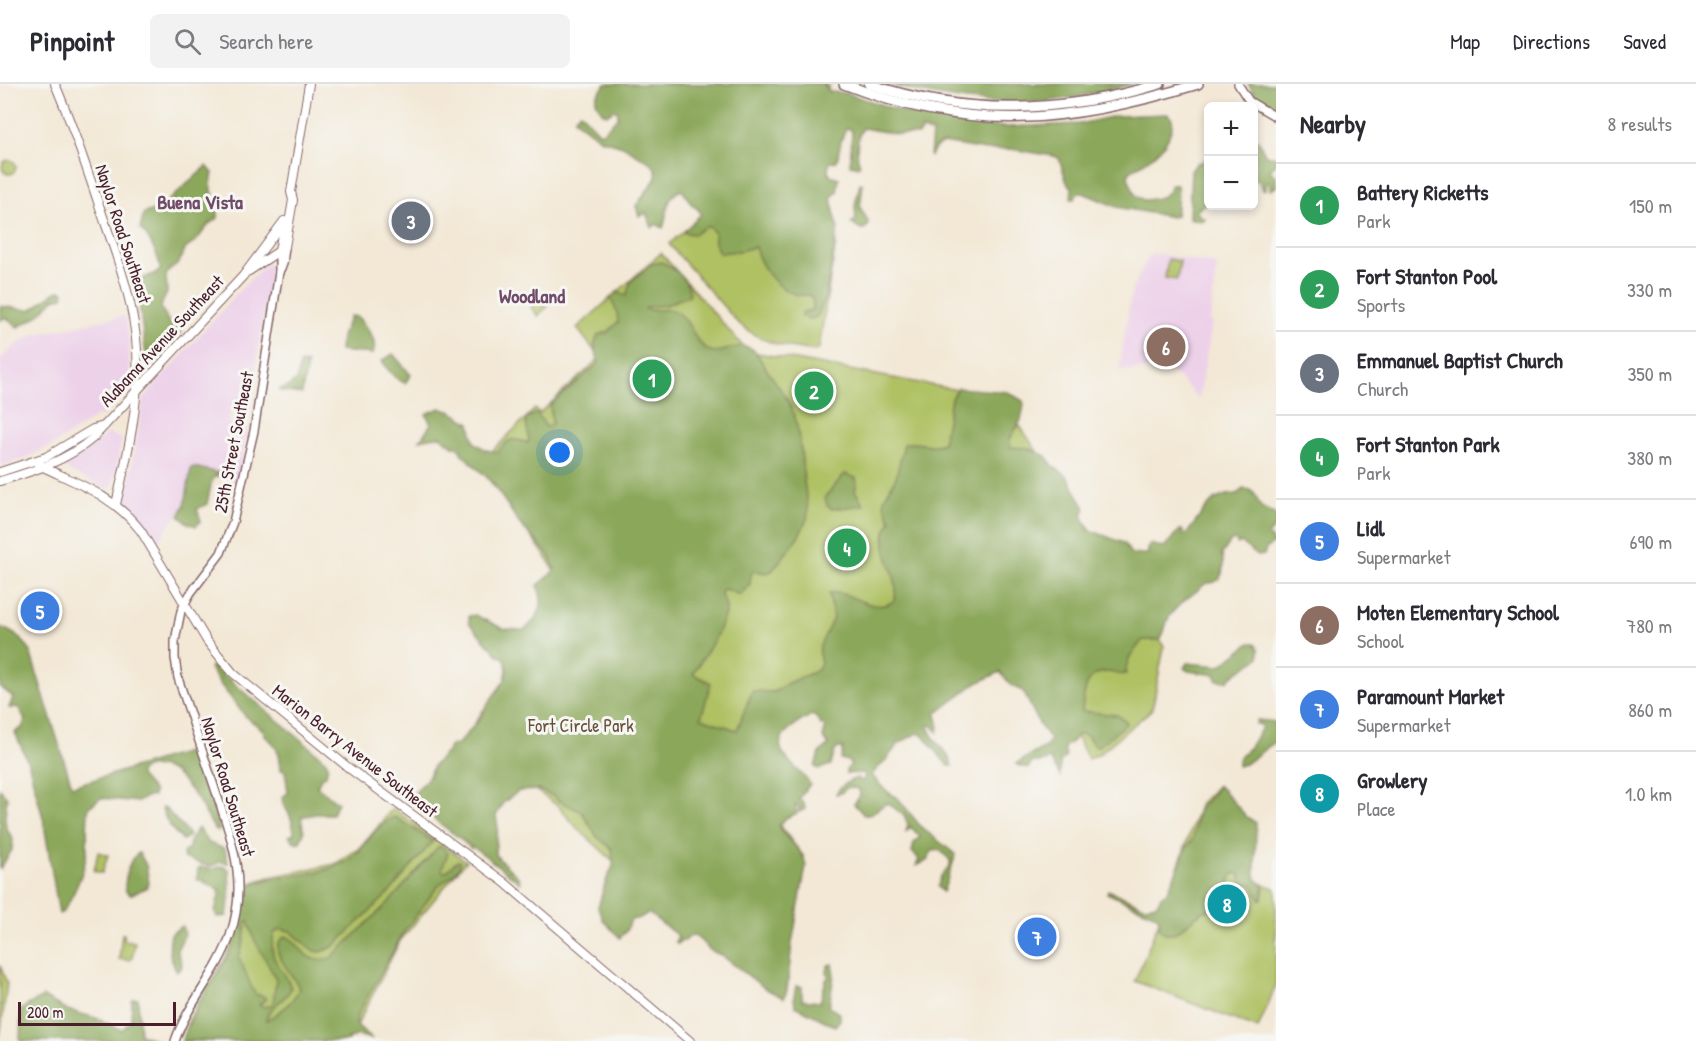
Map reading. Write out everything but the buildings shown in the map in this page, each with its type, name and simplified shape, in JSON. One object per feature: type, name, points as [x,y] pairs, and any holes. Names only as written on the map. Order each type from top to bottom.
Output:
[{"type":"highway","points":[[844,84],[922,108],[968,115],[1014,118],[1067,115],[1098,110],[1145,100],[1198,84]]},
{"type":"highway","points":[[869,84],[910,96],[946,103],[1025,108],[1096,100],[1160,84]]},
{"type":"main road","name":"Naylor Road Southeast","points":[[55,84],[72,125],[127,290],[136,342],[137,391],[116,504]]},
{"type":"main road","name":"Alabama Avenue Southeast","points":[[282,249],[284,221],[309,84]]},
{"type":"main road","name":"Alabama Avenue Southeast","points":[[243,276],[282,249],[293,200],[291,192]]},
{"type":"main road","name":"Alabama Avenue Southeast","points":[[0,481],[43,467],[93,438],[243,276],[284,221]]},
{"type":"main road","name":"Alabama Avenue Southeast","points":[[0,472],[36,461],[60,450],[93,429],[104,426]]},
{"type":"main road","name":"Marion Barry Avenue Southeast","points":[[36,461],[43,467],[116,504],[141,531],[214,652],[238,678],[350,769],[504,882],[690,1041]]},
{"type":"street","points":[[1238,84],[1250,101],[1276,117]]},
{"type":"street","name":"25th Street Southeast","points":[[185,604],[221,554],[233,522],[254,435],[282,249]]},
{"type":"street","name":"Naylor Road Southeast","points":[[175,1041],[187,1012],[219,960],[229,939],[236,912],[239,878],[232,839],[176,669],[175,638],[185,604]]},
{"type":"shaded area","points":[[1154,253],[1217,265],[1210,321],[1212,324],[1199,399],[1177,376],[1169,371],[1119,370],[1132,289],[1149,256]]},
{"type":"shaded area","points":[[271,263],[250,409],[232,405],[228,423],[248,428],[238,478],[192,468],[182,509],[157,542],[126,499],[144,398],[240,290],[263,267]]},
{"type":"shaded area","points":[[123,316],[126,318],[129,341],[130,385],[119,399],[102,416],[97,416],[55,444],[21,460],[0,466],[0,359],[32,335]]},
{"type":"shaded area","points":[[108,433],[122,439],[112,487],[107,489],[65,467],[66,463]]},
{"type":"green space","points":[[606,84],[823,84],[830,92],[846,93],[907,113],[977,126],[1079,124],[1116,116],[1167,114],[1171,117],[1172,122],[1164,144],[1149,159],[1130,171],[1128,177],[1135,195],[1143,200],[1160,197],[1167,193],[1171,185],[1177,185],[1176,216],[1117,207],[1083,193],[1078,193],[1074,199],[1071,199],[1072,187],[1067,183],[1059,158],[1054,156],[1011,149],[986,150],[943,143],[936,147],[930,157],[932,133],[922,130],[919,135],[896,134],[863,128],[857,146],[860,164],[850,165],[852,132],[846,128],[837,161],[829,163],[830,175],[839,178],[837,192],[831,198],[838,228],[826,296],[818,316],[811,319],[801,316],[803,312],[812,310],[811,296],[797,295],[782,288],[765,269],[755,247],[719,253],[715,244],[715,233],[709,227],[695,234],[685,233],[685,230],[701,214],[682,190],[670,201],[663,228],[656,224],[652,228],[646,213],[639,216],[636,206],[656,178],[656,170],[651,163],[623,146],[600,139],[575,120],[580,112],[600,133],[618,117],[618,112],[614,110],[608,114],[603,113],[597,104],[597,95]]},
{"type":"green space","points":[[665,84],[825,84],[829,86],[805,147],[799,200],[836,242],[819,348],[815,351],[774,343],[747,330],[737,322],[669,244],[707,211]]},
{"type":"green space","points":[[889,84],[1134,84],[1060,100],[1009,103],[928,94]]},
{"type":"green space","points":[[1248,84],[1276,84],[1276,109],[1256,97]]},
{"type":"green space","points":[[1258,141],[1265,155],[1276,157],[1276,163],[1270,171],[1276,176],[1276,187],[1270,190],[1270,184],[1267,182],[1266,189],[1263,190],[1258,181]]},
{"type":"green space","points":[[6,160],[12,160],[16,167],[12,174],[6,174],[2,170],[2,164]]},
{"type":"green space","points":[[1204,160],[1204,204],[1196,212],[1205,219],[1199,221],[1189,218],[1191,171],[1197,163]]},
{"type":"green space","points":[[207,166],[213,173],[211,186],[217,205],[218,218],[184,250],[179,263],[166,275],[167,293],[161,308],[170,324],[182,330],[159,356],[152,357],[146,355],[139,303],[145,290],[142,279],[160,271],[160,266],[154,248],[140,229],[144,213],[159,209]]},
{"type":"green space","points":[[860,183],[863,184],[860,207],[868,221],[868,226],[864,229],[859,229],[851,223],[856,220],[855,205]]},
{"type":"green space","name":"Fort Circle Park","points":[[661,253],[747,351],[958,390],[998,394],[1141,603],[1164,647],[1151,710],[1099,754],[1088,759],[1022,631],[806,709],[772,736],[755,793],[804,857],[794,931],[737,926],[645,890],[577,828],[558,806],[522,781],[502,798],[471,849],[450,829],[460,748],[483,710],[496,701],[561,581],[544,554],[478,465],[535,409],[540,413],[600,358],[577,328]]},
{"type":"green space","points":[[1168,259],[1180,261],[1177,280],[1165,278]]},
{"type":"green space","name":"Fort Circle Park","points":[[661,262],[680,275],[687,284],[690,295],[666,305],[645,309],[672,310],[678,313],[688,323],[698,341],[713,352],[741,346],[756,352],[783,392],[796,420],[808,504],[807,518],[801,532],[772,571],[767,573],[754,571],[751,574],[750,584],[740,595],[722,590],[721,595],[726,611],[715,639],[693,674],[711,683],[701,718],[737,730],[752,691],[774,692],[818,670],[821,663],[820,646],[833,618],[829,593],[845,595],[877,606],[894,601],[896,592],[894,576],[885,543],[886,530],[891,521],[884,499],[896,477],[904,444],[938,445],[943,443],[951,398],[958,388],[1008,392],[1023,401],[1021,420],[1010,439],[1010,447],[1028,448],[1046,456],[1053,466],[1067,476],[1085,508],[1082,516],[1087,529],[1124,543],[1131,554],[1147,554],[1151,544],[1163,548],[1180,530],[1183,530],[1183,535],[1187,533],[1213,502],[1227,495],[1237,494],[1243,489],[1253,492],[1261,507],[1276,515],[1276,526],[1268,535],[1274,543],[1266,549],[1264,555],[1258,556],[1241,543],[1237,544],[1236,540],[1231,541],[1222,554],[1223,569],[1220,578],[1212,583],[1206,583],[1175,609],[1169,617],[1160,640],[1141,642],[1128,661],[1126,674],[1099,673],[1090,680],[1085,691],[1082,711],[1117,715],[1126,721],[1126,724],[1098,747],[1086,735],[1078,734],[1064,747],[1066,757],[1060,762],[1060,776],[1050,759],[1033,762],[1028,768],[1017,765],[1047,746],[1050,739],[1041,727],[1023,691],[1012,686],[1000,672],[975,684],[937,713],[938,732],[932,725],[928,726],[933,737],[948,755],[952,766],[948,766],[923,735],[917,733],[898,744],[872,774],[890,794],[897,797],[921,827],[955,854],[943,892],[938,887],[941,876],[950,865],[950,860],[940,850],[932,851],[927,861],[916,866],[919,859],[912,852],[914,843],[920,837],[911,827],[906,832],[908,824],[904,815],[887,803],[869,815],[864,815],[854,804],[860,795],[859,789],[848,787],[836,794],[849,782],[858,778],[862,782],[865,777],[863,773],[846,774],[846,770],[851,765],[848,761],[841,759],[843,748],[835,751],[831,765],[819,769],[815,767],[819,753],[829,745],[823,738],[826,726],[821,725],[816,717],[811,715],[793,726],[783,736],[780,743],[782,750],[810,784],[799,799],[804,803],[805,809],[799,812],[799,806],[795,805],[797,813],[786,818],[779,825],[784,835],[801,853],[806,866],[784,998],[766,989],[721,955],[711,951],[695,935],[685,941],[681,940],[678,944],[675,942],[678,936],[648,913],[631,920],[620,938],[603,920],[598,907],[613,866],[612,849],[597,837],[582,812],[553,796],[539,790],[519,791],[503,803],[496,816],[498,828],[495,852],[499,859],[519,878],[520,883],[409,800],[429,776],[433,766],[448,751],[450,745],[458,744],[482,716],[505,680],[507,670],[505,659],[497,654],[469,623],[469,616],[475,615],[504,629],[524,630],[534,621],[540,608],[541,597],[538,585],[555,569],[549,555],[519,523],[493,483],[462,454],[458,447],[440,436],[420,440],[431,424],[426,414],[440,408],[452,412],[470,423],[474,442],[486,450],[498,452],[511,440],[528,443],[526,418],[537,413],[546,427],[550,426],[552,423],[550,405],[598,364],[595,348],[598,335],[608,332],[618,322],[617,312],[610,298],[617,292],[626,296],[631,281],[652,264]]},
{"type":"green space","points":[[61,290],[64,292],[63,297],[54,299],[38,316],[18,327],[5,317],[0,321],[0,306],[29,310]]},
{"type":"green space","points":[[541,298],[548,306],[538,316],[531,307]]},
{"type":"green space","points":[[350,316],[358,317],[371,334],[374,344],[373,354],[340,351],[341,339]]},
{"type":"green space","points":[[393,354],[411,375],[405,383],[398,380],[382,361]]},
{"type":"green space","points":[[300,363],[307,364],[302,394],[280,391],[296,382]]},
{"type":"green space","points":[[191,468],[232,478],[216,476],[212,480],[207,504],[197,509],[201,521],[196,526],[179,516],[185,504]]},
{"type":"green space","points":[[845,474],[856,478],[855,491],[864,505],[832,509],[827,506],[825,497]]},
{"type":"green space","points":[[0,627],[16,635],[29,648],[72,786],[194,750],[219,831],[215,830],[196,797],[173,772],[160,766],[146,768],[140,772],[140,776],[154,792],[153,796],[138,802],[101,798],[89,807],[84,866],[71,898],[63,912],[59,914],[43,818],[29,765],[15,732],[22,728],[25,720],[18,707],[9,708],[13,697],[0,687]]},
{"type":"green space","points":[[1250,643],[1255,643],[1259,649],[1259,658],[1227,681],[1217,680],[1216,675],[1188,671],[1184,668],[1187,663],[1220,666]]},
{"type":"green space","points":[[212,665],[328,765],[326,775],[321,778],[317,786],[338,803],[332,814],[301,817],[304,832],[300,842],[295,842],[289,836],[294,832],[291,818],[282,800],[282,797],[288,793],[285,771],[281,770],[279,754],[263,730],[246,717],[220,684],[210,668]]},
{"type":"green space","points":[[1257,720],[1276,722],[1276,741],[1245,764],[1238,766],[1238,760],[1262,728],[1260,724],[1256,724]]},
{"type":"green space","points":[[1218,785],[1248,823],[1249,878],[1276,889],[1276,985],[1258,1029],[1135,981],[1163,911],[1200,803]]},
{"type":"green space","points":[[1218,787],[1256,823],[1255,872],[1256,879],[1264,886],[1262,899],[1260,900],[1253,885],[1243,883],[1239,874],[1234,873],[1230,879],[1231,892],[1219,894],[1216,908],[1202,912],[1175,933],[1169,934],[1159,927],[1159,919],[1156,915],[1107,893],[1108,890],[1144,906],[1157,904],[1161,896],[1168,891],[1187,847],[1193,839],[1198,810]]},
{"type":"green space","points":[[0,789],[7,797],[6,828],[13,839],[12,850],[0,869]]},
{"type":"green space","points":[[162,808],[165,808],[189,836],[183,840],[176,834]]},
{"type":"green space","points":[[393,808],[466,861],[400,941],[349,1041],[182,1041],[188,1021],[204,990],[222,964],[240,923],[246,885],[265,878],[335,864],[360,848]]},
{"type":"green space","points":[[395,817],[433,841],[390,892],[333,947],[321,952],[314,951],[290,931],[280,929],[274,933],[272,944],[274,958],[291,988],[289,993],[270,1011],[266,1020],[285,1007],[299,989],[282,962],[277,948],[286,936],[308,957],[321,960],[331,958],[391,900],[441,846],[448,853],[443,872],[460,861],[458,869],[439,885],[405,930],[359,1012],[356,1019],[357,1025],[372,1039],[358,1035],[345,1041],[182,1041],[193,1016],[233,946],[248,888],[269,879],[317,872],[347,861],[388,820]],"holes":[[[248,921],[254,939],[276,979],[273,1004],[266,1007],[259,1005],[266,999],[255,994],[239,957]]]},
{"type":"green space","points":[[198,828],[209,843],[225,849],[228,863],[220,862],[210,867],[184,858],[183,853],[189,848],[190,840]]},
{"type":"green space","points":[[98,852],[108,855],[102,873],[94,871]]},
{"type":"green space","points":[[139,853],[146,865],[149,883],[146,888],[130,895],[125,890],[127,875],[132,860]]},
{"type":"green space","points":[[221,866],[229,869],[230,893],[227,916],[217,917],[215,912],[220,890],[197,879],[198,869],[201,867],[211,870]]},
{"type":"green space","points":[[182,926],[185,934],[177,950],[182,965],[177,971],[169,949],[170,939],[171,934]]},
{"type":"green space","points":[[122,934],[124,934],[124,940],[135,942],[130,960],[119,959]]},
{"type":"green space","points":[[832,964],[834,975],[829,1007],[840,1014],[840,1020],[835,1026],[795,1006],[794,997],[796,986],[800,986],[802,987],[802,1000],[820,1002],[829,976],[828,965]]},
{"type":"green space","points":[[0,965],[7,984],[0,1036]]},
{"type":"green space","points":[[43,997],[67,1010],[96,1018],[122,1030],[131,1020],[132,1001],[138,999],[140,1034],[158,1041],[20,1041],[21,1010]]},
{"type":"water","points":[[810,377],[823,379],[823,406],[801,402]]},
{"type":"place","name":"Emmanuel Baptist Church","points":[[411,221]]},
{"type":"place","name":"Moten Elementary School","points":[[1166,347]]},
{"type":"place","name":"Battery Ricketts","points":[[652,379]]},
{"type":"place","name":"Fort Stanton Pool","points":[[814,391]]},
{"type":"place","name":"Fort Stanton Park","points":[[847,548]]},
{"type":"place","name":"Lidl","points":[[40,611]]},
{"type":"place","name":"Growlery","points":[[1227,904]]},
{"type":"place","name":"Paramount Market","points":[[1037,937]]},
{"type":"district","name":"Buena Vista","points":[[200,202]]},
{"type":"district","name":"Woodland","points":[[532,296]]}]
